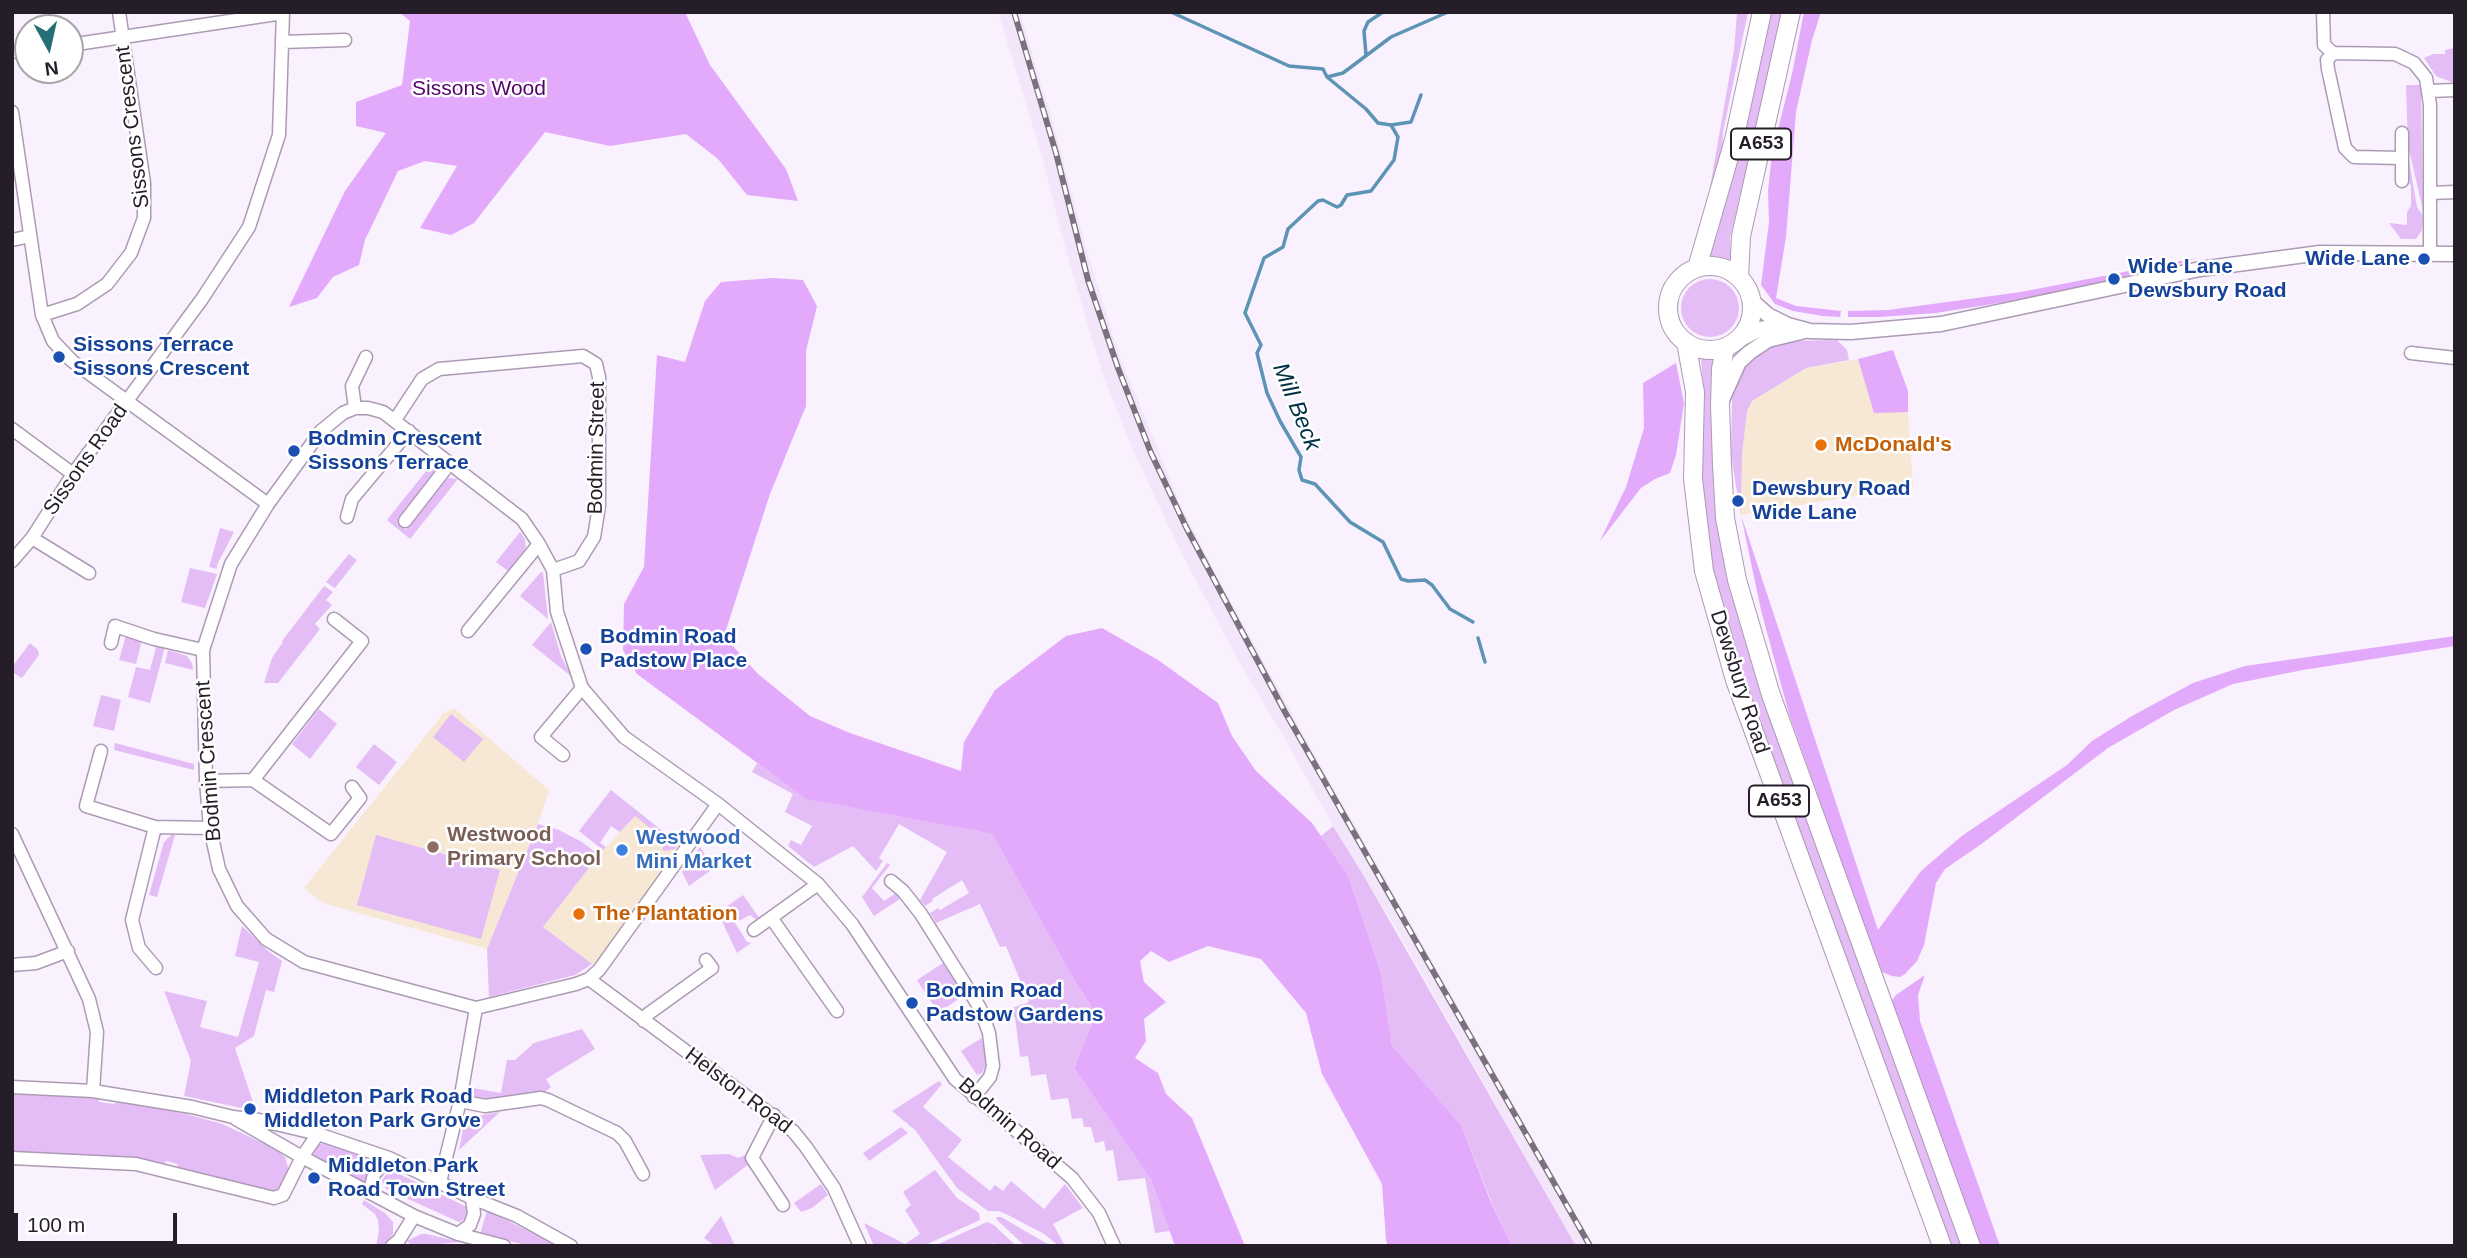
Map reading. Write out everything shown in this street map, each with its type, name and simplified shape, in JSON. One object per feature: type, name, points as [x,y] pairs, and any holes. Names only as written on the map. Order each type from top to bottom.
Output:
[{"type":"highway","name":"A653","points":[[1697,268],[1734,140],[1762,12]]},
{"type":"highway","name":"A653","points":[[1739,277],[1741,236],[1791,12]]},
{"type":"highway","points":[[1697,268],[1719,267],[1739,277],[1752,301]]},
{"type":"highway","name":"Dewsbury Road","points":[[1697,268],[1681,278],[1671,293],[1669,302],[1670,320],[1679,336],[1686,342],[1695,392],[1693,479],[1704,571],[1735,680],[1942,1246]]},
{"type":"highway","name":"Dewsbury Road","points":[[1752,301],[1750,324],[1744,334],[1730,345],[1721,369],[1725,518],[1737,580],[1767,682],[1970,1246]]},
{"type":"highway","points":[[1686,342],[1698,348],[1712,350],[1730,345]]},
{"type":"main road","points":[[1720,405],[1739,362],[1750,352],[1768,340],[1810,331],[1851,332],[1941,324],[2200,269],[2320,253],[2455,254]]},
{"type":"main road","points":[[1752,301],[1768,315],[1788,325],[1810,331]]},
{"type":"main road","points":[[1730,345],[1760,329],[1788,325]]},
{"type":"street","name":"Sissons Crescent","points":[[42,315],[77,304],[107,284],[131,253],[144,218],[144,183],[119,12]]},
{"type":"street","points":[[2323,12],[2324,45],[2333,53],[2395,54],[2414,63],[2426,78],[2430,143],[2430,254]]},
{"type":"street","points":[[84,43],[283,13]]},
{"type":"street","name":"Sissons Road","points":[[12,561],[22,541],[202,299],[249,227],[279,135],[283,13]]},
{"type":"street","points":[[282,42],[345,40]]},
{"type":"street","points":[[2333,53],[2328,60],[2328,69],[2345,148],[2354,157],[2401,158]]},
{"type":"street","points":[[2428,91],[2455,90]]},
{"type":"street","points":[[12,112],[42,315],[52,341],[72,361],[268,504]]},
{"type":"street","points":[[2402,133],[2402,181]]},
{"type":"street","points":[[2431,193],[2455,192]]},
{"type":"street","points":[[12,240],[30,236]]},
{"type":"street","points":[[2411,352],[2455,358]]},
{"type":"street","name":"Bodmin Street","points":[[395,420],[422,379],[439,369],[583,356],[596,364],[599,377],[599,506],[594,537],[579,561],[553,570]]},
{"type":"street","points":[[355,408],[352,386],[366,357]]},
{"type":"street","name":"Bodmin Road","points":[[355,408],[383,412],[522,519],[540,544],[553,570],[557,612],[582,688],[624,737],[718,804],[818,884],[852,924],[955,1079],[1072,1178],[1099,1213],[1114,1246]]},
{"type":"street","name":"Bodmin Crescent","points":[[355,408],[343,412],[321,431],[268,504],[231,564],[204,650],[206,781],[210,828],[219,869],[237,906],[265,939],[304,962],[475,1008],[527,997],[589,979]]},
{"type":"street","points":[[12,429],[73,474]]},
{"type":"street","points":[[347,517],[352,499],[409,431]]},
{"type":"street","points":[[405,521],[450,463]]},
{"type":"street","points":[[22,541],[89,573]]},
{"type":"street","points":[[468,631],[540,544]]},
{"type":"street","points":[[253,780],[362,641],[334,619]]},
{"type":"street","points":[[111,643],[118,620],[153,639],[204,650]]},
{"type":"street","points":[[563,755],[541,737],[582,688]]},
{"type":"street","points":[[102,751],[86,806],[155,828],[210,828]]},
{"type":"street","points":[[206,781],[253,780],[331,834],[360,798],[352,787]]},
{"type":"street","points":[[589,979],[599,970],[718,804]]},
{"type":"street","points":[[155,828],[132,920],[139,948],[156,968]]},
{"type":"street","points":[[12,834],[89,999],[97,1032],[93,1091]]},
{"type":"street","points":[[891,881],[903,891],[921,914],[971,992],[985,1021],[993,1066],[990,1077],[974,1097]]},
{"type":"street","points":[[754,930],[818,884]]},
{"type":"street","points":[[772,919],[837,1011]]},
{"type":"street","points":[[12,965],[36,963],[68,951]]},
{"type":"street","points":[[644,1021],[648,1014],[712,968],[706,960]]},
{"type":"street","name":"Helston Road","points":[[589,979],[793,1131],[829,1181],[860,1246]]},
{"type":"street","points":[[440,1182],[460,1101],[475,1008]]},
{"type":"street","points":[[12,1087],[93,1091],[192,1107],[233,1118],[259,1120],[318,1134],[389,1158],[472,1198],[517,1216],[571,1246]]},
{"type":"street","points":[[460,1101],[485,1106],[541,1098],[548,1100],[617,1133],[625,1141],[643,1174]]},
{"type":"street","points":[[774,1115],[752,1158],[783,1205]]},
{"type":"street","points":[[233,1118],[414,1216],[458,1234],[504,1246]]},
{"type":"street","points":[[12,1158],[136,1164],[274,1198],[283,1195],[302,1157],[318,1134]]},
{"type":"street","points":[[370,1191],[374,1174],[389,1158]]},
{"type":"street","points":[[458,1234],[470,1225],[474,1214],[472,1198]]},
{"type":"street","points":[[392,1246],[414,1216]]},
{"type":"shaded area","points":[[998,12],[1020,12],[1086,248],[1119,354],[1181,506],[1326,775],[1594,1246],[1576,1246],[1394,925],[1333,826],[1233,651],[1180,550],[1136,457],[1102,372],[1039,146]]},
{"type":"shaded area","points":[[1737,12],[1748,12],[1723,132],[1722,156],[1715,187],[1709,193],[1734,50]]},
{"type":"shaded area","points":[[1769,12],[1784,12],[1730,238],[1731,260],[1708,256],[1725,204]]},
{"type":"shaded area","points":[[2453,12],[2455,82],[2451,82],[2436,76],[2424,58],[2433,54],[2445,54],[2445,50],[2454,48]]},
{"type":"shaded area","points":[[2406,85],[2420,85],[2421,92],[2423,211],[2408,145]]},
{"type":"shaded area","points":[[2408,154],[2417,207],[2423,216],[2422,230],[2416,239],[2401,239],[2389,223],[2407,225],[2407,212],[2411,206]]},
{"type":"shaded area","points":[[1710,279],[1726,284],[1734,292],[1739,308],[1734,324],[1726,332],[1710,337],[1694,332],[1686,324],[1681,308],[1686,292],[1694,284]]},
{"type":"shaded area","points":[[1837,340],[1847,350],[1849,360],[1806,368],[1752,401],[1747,411],[1742,455],[1741,515],[1731,456],[1732,395],[1740,372],[1752,358],[1767,347],[1787,341]]},
{"type":"shaded area","points":[[1701,358],[1713,359],[1711,424],[1716,496],[1729,580],[1753,668],[1961,1246],[1946,1246],[1732,655],[1709,558],[1702,496],[1704,399]]},
{"type":"shaded area","points":[[1858,359],[1874,412],[1908,412],[1913,486],[1741,515],[1742,455],[1747,411],[1752,401],[1806,368]]},
{"type":"shaded area","points":[[434,461],[438,471],[397,523],[406,530],[442,482],[449,478],[458,479],[410,539],[387,520]]},
{"type":"shaded area","points":[[220,528],[234,532],[217,569],[209,567]]},
{"type":"shaded area","points":[[520,532],[525,539],[526,548],[508,571],[496,562]]},
{"type":"shaded area","points":[[349,554],[357,560],[335,588],[326,582]]},
{"type":"shaded area","points":[[190,568],[217,574],[205,608],[181,602]]},
{"type":"shaded area","points":[[543,572],[548,619],[520,596]]},
{"type":"shaded area","points":[[324,586],[333,592],[326,600],[332,605],[315,624],[320,629],[278,683],[264,683],[272,658],[282,641]]},
{"type":"shaded area","points":[[551,622],[561,656],[572,677],[532,645]]},
{"type":"shaded area","points":[[126,635],[142,640],[136,664],[119,660]]},
{"type":"shaded area","points":[[30,643],[38,650],[39,655],[22,678],[12,672],[12,667]]},
{"type":"shaded area","points":[[157,644],[165,647],[150,703],[128,697],[136,667],[150,670]]},
{"type":"shaded area","points":[[168,650],[187,656],[193,670],[165,663]]},
{"type":"shaded area","points":[[101,695],[121,700],[114,731],[93,726]]},
{"type":"shaded area","name":"Westwood Primary School","points":[[454,708],[549,790],[538,824],[487,949],[323,903],[304,888],[443,714]]},
{"type":"shaded area","points":[[319,709],[337,724],[310,759],[292,744]]},
{"type":"shaded area","points":[[451,714],[483,739],[464,762],[433,737]]},
{"type":"shaded area","points":[[115,743],[194,764],[194,770],[114,750]]},
{"type":"shaded area","points":[[374,744],[397,762],[379,785],[356,767]]},
{"type":"shaded area","points":[[757,763],[807,799],[992,834],[1096,1014],[1074,1068],[1151,1180],[1170,1231],[1155,1233],[1145,1178],[1118,1181],[1113,1150],[1106,1151],[1104,1141],[1095,1143],[1091,1127],[1084,1127],[1082,1118],[1072,1119],[1068,1098],[1051,1100],[1046,1074],[1031,1076],[1028,1056],[1020,1057],[1015,1017],[996,1018],[992,1015],[1029,1002],[1006,946],[1000,947],[980,904],[936,923],[930,913],[969,893],[962,880],[925,906],[920,900],[947,852],[899,824],[879,858],[883,861],[876,871],[853,846],[814,867],[788,846],[791,840],[801,845],[812,826],[785,812],[793,794],[752,772]]},
{"type":"shaded area","points":[[611,790],[679,844],[675,849],[664,851],[662,849],[667,842],[635,816],[620,832],[611,826],[600,843],[606,847],[603,850],[579,831]]},
{"type":"shaded area","points":[[635,816],[683,855],[599,970],[543,927],[599,855]]},
{"type":"shaded area","points":[[538,824],[559,830],[599,855],[543,927],[592,964],[575,975],[489,997],[487,949]]},
{"type":"shaded area","points":[[1333,826],[1576,1246],[1512,1246],[1461,1125],[1392,1045],[1381,973],[1348,875],[1321,836]]},
{"type":"shaded area","points":[[171,835],[175,835],[157,897],[149,895],[164,842]]},
{"type":"shaded area","points":[[376,835],[500,870],[481,939],[357,905]]},
{"type":"shaded area","points":[[700,847],[714,868],[689,886],[682,872]]},
{"type":"shaded area","points":[[887,863],[890,865],[872,888],[884,901],[896,893],[900,899],[874,916],[862,897]]},
{"type":"shaded area","points":[[743,895],[760,919],[750,915],[735,923],[747,942],[751,943],[737,953],[716,914]]},
{"type":"shaded area","points":[[242,926],[282,961],[274,992],[266,990],[254,1036],[235,1048],[256,1111],[184,1096],[191,1061],[164,991],[207,1001],[200,1027],[238,1037],[259,962],[235,956]]},
{"type":"shaded area","points":[[943,963],[964,995],[938,1013],[917,980]]},
{"type":"shaded area","points":[[582,1029],[595,1049],[546,1079],[551,1087],[543,1093],[516,1094],[484,1101],[474,1096],[473,1088],[501,1093],[507,1060],[515,1060],[534,1043]]},
{"type":"shaded area","points":[[982,1038],[986,1064],[982,1073],[977,1075],[961,1051]]},
{"type":"shaded area","points":[[939,1081],[942,1084],[923,1107],[962,1140],[948,1157],[990,1191],[995,1185],[1003,1191],[1011,1181],[1044,1209],[1065,1184],[1083,1208],[1053,1224],[1065,1246],[1059,1246],[1044,1234],[1006,1214],[988,1211],[957,1188],[915,1130],[892,1111]]},
{"type":"shaded area","points":[[12,1094],[99,1098],[99,1102],[113,1104],[121,1101],[222,1124],[276,1149],[285,1157],[289,1171],[282,1189],[272,1192],[179,1170],[177,1164],[167,1161],[161,1165],[12,1153]]},
{"type":"shaded area","points":[[500,1112],[459,1150],[464,1124],[470,1117]]},
{"type":"shaded area","points":[[901,1127],[908,1133],[869,1161],[863,1153]]},
{"type":"shaded area","points":[[324,1143],[374,1158],[375,1162],[364,1183],[314,1155],[313,1150]]},
{"type":"shaded area","points":[[729,1154],[738,1158],[748,1154],[749,1164],[715,1190],[700,1155]]},
{"type":"shaded area","points":[[935,1170],[957,1198],[979,1213],[980,1220],[923,1246],[874,1246],[864,1223],[905,1244],[920,1234],[905,1210],[911,1205],[903,1192]]},
{"type":"shaded area","points":[[388,1172],[395,1172],[467,1207],[467,1218],[459,1222],[386,1189],[382,1180]]},
{"type":"shaded area","points":[[821,1184],[828,1195],[812,1208],[801,1212],[794,1203]]},
{"type":"shaded area","points":[[364,1200],[385,1213],[393,1222],[393,1234],[382,1246],[376,1246],[378,1220],[375,1214],[362,1204]]},
{"type":"shaded area","points":[[487,1211],[560,1246],[530,1246],[480,1234]]},
{"type":"shaded area","points":[[721,1216],[735,1246],[715,1246],[704,1238]]},
{"type":"shaded area","points":[[996,1217],[1001,1217],[1051,1246],[1025,1246]]},
{"type":"shaded area","points":[[987,1222],[994,1225],[1016,1246],[996,1246],[995,1243],[987,1246],[934,1246]]},
{"type":"shaded area","points":[[421,1234],[461,1242],[412,1246],[407,1241]]},
{"type":"green space","name":"Sissons Wood","points":[[399,12],[685,12],[710,65],[786,169],[798,201],[747,195],[718,159],[686,134],[610,146],[545,132],[474,223],[451,235],[420,228],[457,166],[425,161],[398,171],[365,240],[359,265],[333,277],[317,298],[289,307],[345,191],[386,133],[356,126],[356,102],[402,85],[410,21]]},
{"type":"green space","points":[[1804,12],[1821,12],[1796,112],[1786,237],[1776,298],[1796,306],[1841,311],[1840,317],[1793,311],[1775,304],[1761,285],[1769,222],[1768,191],[1772,153]]},
{"type":"green space","points":[[2196,258],[2168,268],[2117,280],[1999,303],[1936,313],[1848,317],[1848,311],[1888,310],[2021,292]]},
{"type":"green space","points":[[773,278],[803,280],[817,306],[806,351],[806,406],[770,494],[724,636],[758,674],[810,716],[850,733],[961,771],[964,742],[995,690],[1066,636],[1102,628],[1158,660],[1218,703],[1232,736],[1256,771],[1312,823],[1348,875],[1381,973],[1392,1045],[1461,1125],[1490,1200],[1512,1246],[1388,1246],[1382,1184],[1322,1074],[1306,1013],[1261,959],[1208,946],[1169,962],[1151,951],[1140,961],[1144,982],[1166,1002],[1144,1019],[1146,1041],[1135,1058],[1158,1073],[1166,1094],[1192,1118],[1245,1246],[1175,1246],[1151,1180],[1074,1068],[1096,1014],[992,834],[806,799],[637,674],[623,650],[624,604],[644,567],[657,355],[685,362],[705,301],[721,282]]},
{"type":"green space","points":[[1893,350],[1908,391],[1908,412],[1874,413],[1858,359]]},
{"type":"green space","points":[[1676,363],[1684,403],[1676,455],[1670,473],[1641,488],[1600,541],[1626,487],[1644,428],[1643,383]]},
{"type":"green space","points":[[1741,515],[1878,930],[1921,871],[1963,835],[2067,765],[2092,741],[2193,683],[2245,666],[2455,636],[2455,646],[2233,684],[2174,710],[2108,748],[1945,869],[1936,883],[1924,945],[1917,961],[1900,977],[1892,976],[1882,972],[1878,965],[1789,714],[1761,610]]},
{"type":"green space","points":[[1925,975],[1918,995],[1920,1021],[2000,1246],[1980,1246],[1893,1010],[1893,999],[1896,995]]},
{"type":"waterway","name":"Mill Beck","points":[[1171,12],[1289,66],[1323,69],[1327,77],[1366,109],[1378,123],[1391,125],[1398,137],[1394,160],[1371,191],[1347,195],[1337,207],[1323,200],[1318,201],[1288,229],[1283,247],[1264,258],[1245,313],[1261,345],[1257,353],[1267,393],[1301,457],[1299,470],[1302,480],[1315,484],[1350,522],[1383,542],[1401,579],[1425,580],[1450,609],[1473,622]]},
{"type":"waterway","points":[[1366,55],[1364,31],[1368,22],[1383,12]]},
{"type":"waterway","points":[[1327,77],[1343,73],[1391,37],[1448,12]]},
{"type":"waterway","points":[[1391,125],[1411,122],[1421,95]]},
{"type":"waterway","name":"Mill Beck","points":[[1478,638],[1485,662]]},
{"type":"railway","points":[[1014,12],[1056,153],[1088,280],[1151,453],[1186,527],[1285,712],[1590,1246]]},
{"type":"place","name":"Wide Lane","points":[[2424,259]]},
{"type":"place","name":"Wide Lane Dewsbury Road","points":[[2114,279]]},
{"type":"place","name":"Sissons Terrace Sissons Crescent","points":[[59,357]]},
{"type":"place","name":"McDonald's","points":[[1821,445]]},
{"type":"place","name":"Bodmin Crescent Sissons Terrace","points":[[294,451]]},
{"type":"place","name":"Dewsbury Road Wide Lane","points":[[1738,501]]},
{"type":"place","name":"Bodmin Road Padstow Place","points":[[586,649]]},
{"type":"place","name":"Westwood Primary School","points":[[433,847]]},
{"type":"place","name":"Westwood Mini Market","points":[[622,850]]},
{"type":"place","name":"The Plantation","points":[[579,914]]},
{"type":"place","name":"Bodmin Road Padstow Gardens","points":[[912,1003]]},
{"type":"place","name":"Middleton Park Road Middleton Park Grove","points":[[250,1109]]},
{"type":"place","name":"Middleton Park Road Town Street","points":[[314,1178]]}]
